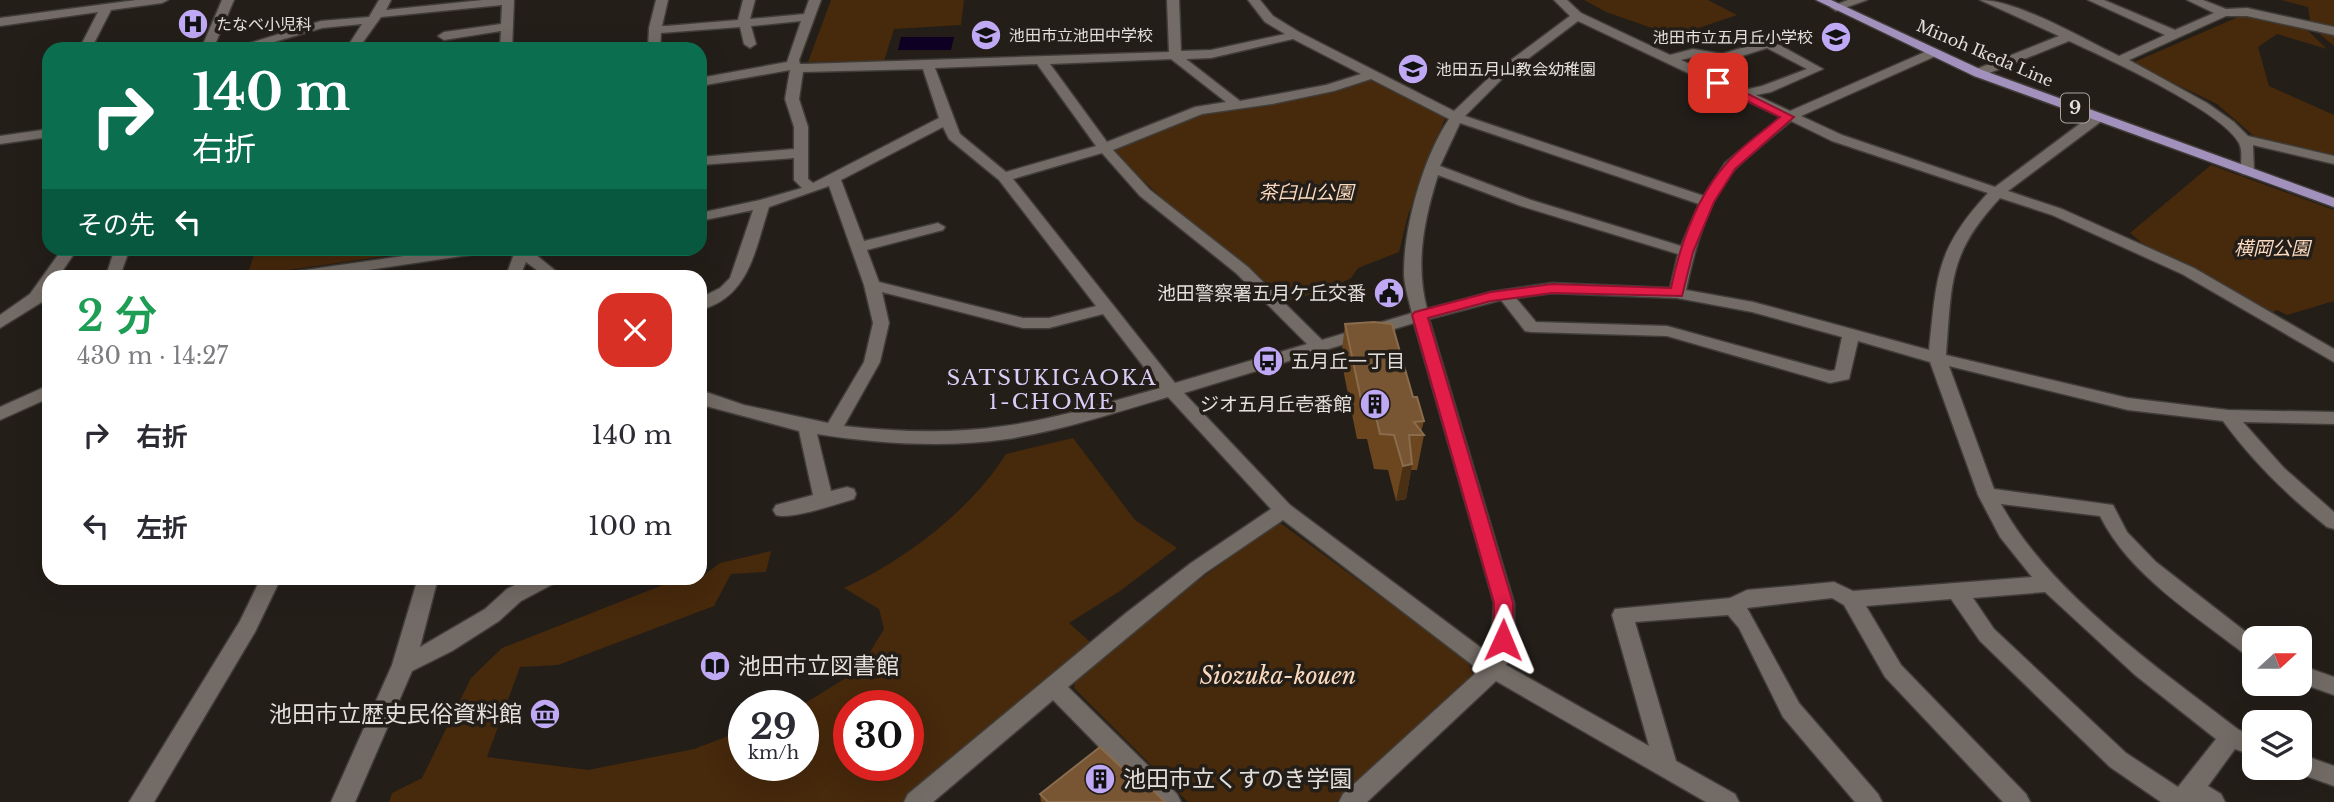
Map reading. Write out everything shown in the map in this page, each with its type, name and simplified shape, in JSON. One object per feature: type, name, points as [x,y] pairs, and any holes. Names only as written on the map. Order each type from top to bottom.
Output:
[{"type":"main road","name":"Minoh Ikeda Line","points":[[1822,0],[1978,73],[2334,203]]},
{"type":"street","points":[[0,22],[129,2],[162,0]]},
{"type":"street","points":[[210,42],[228,0]]},
{"type":"street","points":[[357,42],[385,0]]},
{"type":"street","points":[[654,42],[662,0]]},
{"type":"street","points":[[743,23],[749,0]]},
{"type":"street","points":[[812,189],[801,180],[801,127],[792,99],[796,65],[793,60],[814,0]]},
{"type":"street","points":[[1173,0],[1175,56],[1237,105]]},
{"type":"street","points":[[1254,0],[1269,19],[1295,35],[1456,117],[1707,202]]},
{"type":"street","points":[[1560,0],[1577,16],[1788,117],[1849,143],[2057,212],[2188,271],[2334,356]]},
{"type":"street","points":[[1836,7],[1861,0]]},
{"type":"street","points":[[1986,0],[2071,36],[2200,105],[2244,139],[2334,160]]},
{"type":"street","points":[[2094,0],[2176,35]]},
{"type":"street","points":[[2193,0],[2224,13]]},
{"type":"street","points":[[262,42],[321,25],[508,1],[506,42]]},
{"type":"street","points":[[89,42],[107,7]]},
{"type":"street","points":[[2117,61],[2224,13],[2247,12],[2334,31]]},
{"type":"street","points":[[1351,802],[1494,669],[1503,640],[1504,603],[1420,315],[1412,275],[1413,242],[1432,168],[1456,117],[1489,85],[1577,16]]},
{"type":"street","points":[[655,28],[666,30],[809,17]]},
{"type":"street","points":[[743,23],[747,28],[750,44]]},
{"type":"street","points":[[444,36],[507,27]]},
{"type":"street","points":[[707,82],[784,65],[805,68],[928,65],[1211,54],[1295,35]]},
{"type":"street","points":[[1978,73],[2071,36]]},
{"type":"street","points":[[1670,60],[1693,53],[1723,58],[1768,44],[1817,69],[1766,89],[1742,94]]},
{"type":"street","points":[[1677,293],[1686,252],[1707,202],[1730,166],[1788,117],[1934,52]]},
{"type":"street","points":[[1041,61],[1118,166],[1145,193],[1242,270],[1280,305],[1318,346]]},
{"type":"street","points":[[928,65],[954,136],[1004,177],[1171,390],[1283,510],[1494,669],[1727,802]]},
{"type":"street","points":[[1004,177],[1105,148],[1200,110],[1329,88],[1373,74]]},
{"type":"street","points":[[2098,117],[1996,193],[1969,222],[1955,246],[1945,275],[1937,358],[1987,495],[2007,532],[2049,584],[2143,669],[2231,737],[2242,741]]},
{"type":"street","points":[[707,216],[763,204],[812,189],[946,120]]},
{"type":"street","points":[[0,140],[42,133]]},
{"type":"street","points":[[2244,139],[2249,163],[2247,171]]},
{"type":"street","points":[[707,160],[800,153]]},
{"type":"street","points":[[1432,168],[1527,203],[1686,252]]},
{"type":"street","points":[[832,432],[872,362],[881,323],[873,285],[834,179]]},
{"type":"street","points":[[707,301],[726,291],[737,279],[763,204]]},
{"type":"street","points":[[859,247],[938,227]]},
{"type":"street","points":[[359,270],[446,256]]},
{"type":"street","points":[[527,256],[546,270]]},
{"type":"street","points":[[873,285],[1023,323],[1049,323],[1107,308]]},
{"type":"street","points":[[707,402],[767,420],[832,432],[901,439],[986,435],[1061,421],[1420,315],[1505,295],[1552,288],[1677,293],[1753,307],[1937,358],[2128,404],[2228,416],[2334,418]]},
{"type":"street","points":[[0,323],[36,298],[42,289]]},
{"type":"street","points":[[1505,295],[1531,327],[1667,331],[1830,377],[1843,374],[1851,334]]},
{"type":"street","points":[[0,414],[42,394]]},
{"type":"street","points":[[2228,416],[2256,454],[2300,497],[2334,522]]},
{"type":"street","points":[[807,428],[824,500]]},
{"type":"street","points":[[783,510],[848,494]]},
{"type":"street","points":[[1987,495],[2106,510],[2120,537],[2149,567],[2242,641]]},
{"type":"street","points":[[916,802],[1052,685],[1198,568],[1283,510]]},
{"type":"street","points":[[1667,768],[1622,615],[1733,606],[1747,598],[1834,590],[1851,599],[1958,593],[2049,584]]},
{"type":"street","points":[[141,802],[248,626],[268,585]]},
{"type":"street","points":[[343,802],[404,665],[426,585]]},
{"type":"street","points":[[404,665],[445,645],[492,615],[514,595],[533,585]]},
{"type":"street","points":[[1958,593],[1987,635],[2118,760],[2183,797],[2213,802]]},
{"type":"street","points":[[1851,599],[1893,671],[2018,802]]},
{"type":"street","points":[[1733,606],[1746,622],[1791,710],[1871,802]]},
{"type":"street","points":[[2312,678],[2334,686]]},
{"type":"street","points":[[1052,685],[1169,802]]},
{"type":"street","points":[[2183,797],[2231,737]]},
{"type":"street","points":[[2312,768],[2334,776]]},
{"type":"green space","points":[[831,0],[964,0],[961,25],[894,29],[884,61],[808,62]]},
{"type":"green space","points":[[1584,0],[1708,0],[1737,15],[1675,36],[1606,12]]},
{"type":"green space","points":[[2281,0],[2334,0],[2334,46],[2311,27],[2308,7]]},
{"type":"green space","points":[[2245,14],[2303,26],[2327,49],[2277,34],[2258,47],[2269,86],[2334,115],[2334,157],[2256,138],[2217,104],[2132,63]]},
{"type":"green space","name":"茶臼山公園","points":[[1368,79],[1376,80],[1446,116],[1408,215],[1399,252],[1358,268],[1351,278],[1329,289],[1288,301],[1177,211],[1116,151],[1203,113]]},
{"type":"green space","name":"横岡公園","points":[[2211,165],[2334,210],[2334,301],[2287,315],[2277,310],[2270,314],[2181,262],[2143,244],[2130,233]]},
{"type":"green space","points":[[253,256],[386,256],[289,270],[249,270]]},
{"type":"green space","points":[[1073,438],[1135,520],[1177,548],[1120,591],[1069,623],[1090,642],[905,802],[389,802],[392,793],[422,778],[471,678],[502,648],[663,585],[707,585],[707,573],[720,563],[771,551],[766,572],[731,574],[714,606],[558,665],[520,667],[487,757],[588,770],[694,749],[728,736],[728,781],[819,781],[819,695],[859,670],[884,629],[879,609],[844,588],[912,549],[974,495],[1006,454]]},
{"type":"green space","name":"Siozuka-kouen","points":[[1282,524],[1468,661],[1473,675],[1336,802],[1188,802],[1074,688],[1076,677],[1143,622],[1273,525]]},
{"type":"shaded area","points":[[901,37],[954,37],[951,50],[898,50]]},
{"type":"building","points":[[1345,324],[1392,324],[1413,397],[1417,397],[1424,421],[1414,422],[1424,435],[1409,435],[1412,464],[1403,466],[1394,435],[1380,434],[1373,404],[1362,404]]},
{"type":"building","points":[[1100,747],[1122,768],[1127,764],[1165,802],[1048,802],[1040,794]]},
{"type":"place","name":"たなべ小児科","points":[[193,24]]},
{"type":"place","name":"池田市立池田中学校","points":[[986,35]]},
{"type":"place","name":"池田市立五月丘小学校","points":[[1836,37]]},
{"type":"place","name":"池田五月山教会幼稚園","points":[[1413,69]]},
{"type":"place","name":"池田警察署五月ケ丘交番","points":[[1389,293]]},
{"type":"place","name":"五月丘一丁目","points":[[1268,361]]},
{"type":"place","name":"ジオ五月丘壱番館","points":[[1375,404]]},
{"type":"place","name":"池田市立図書館","points":[[715,666]]},
{"type":"place","name":"池田市立歴史民俗資料館","points":[[545,714]]},
{"type":"place","name":"池田市立くすのき学園","points":[[1100,779]]},
{"type":"district","name":"SATSUKIGAOKA 1-CHOME","points":[[1052,390]]},
{"type":"route","points":[[1503,640],[1504,603],[1420,315],[1491,297],[1552,288],[1677,293],[1686,252],[1707,202],[1730,166],[1788,117],[1718,83]]}]
